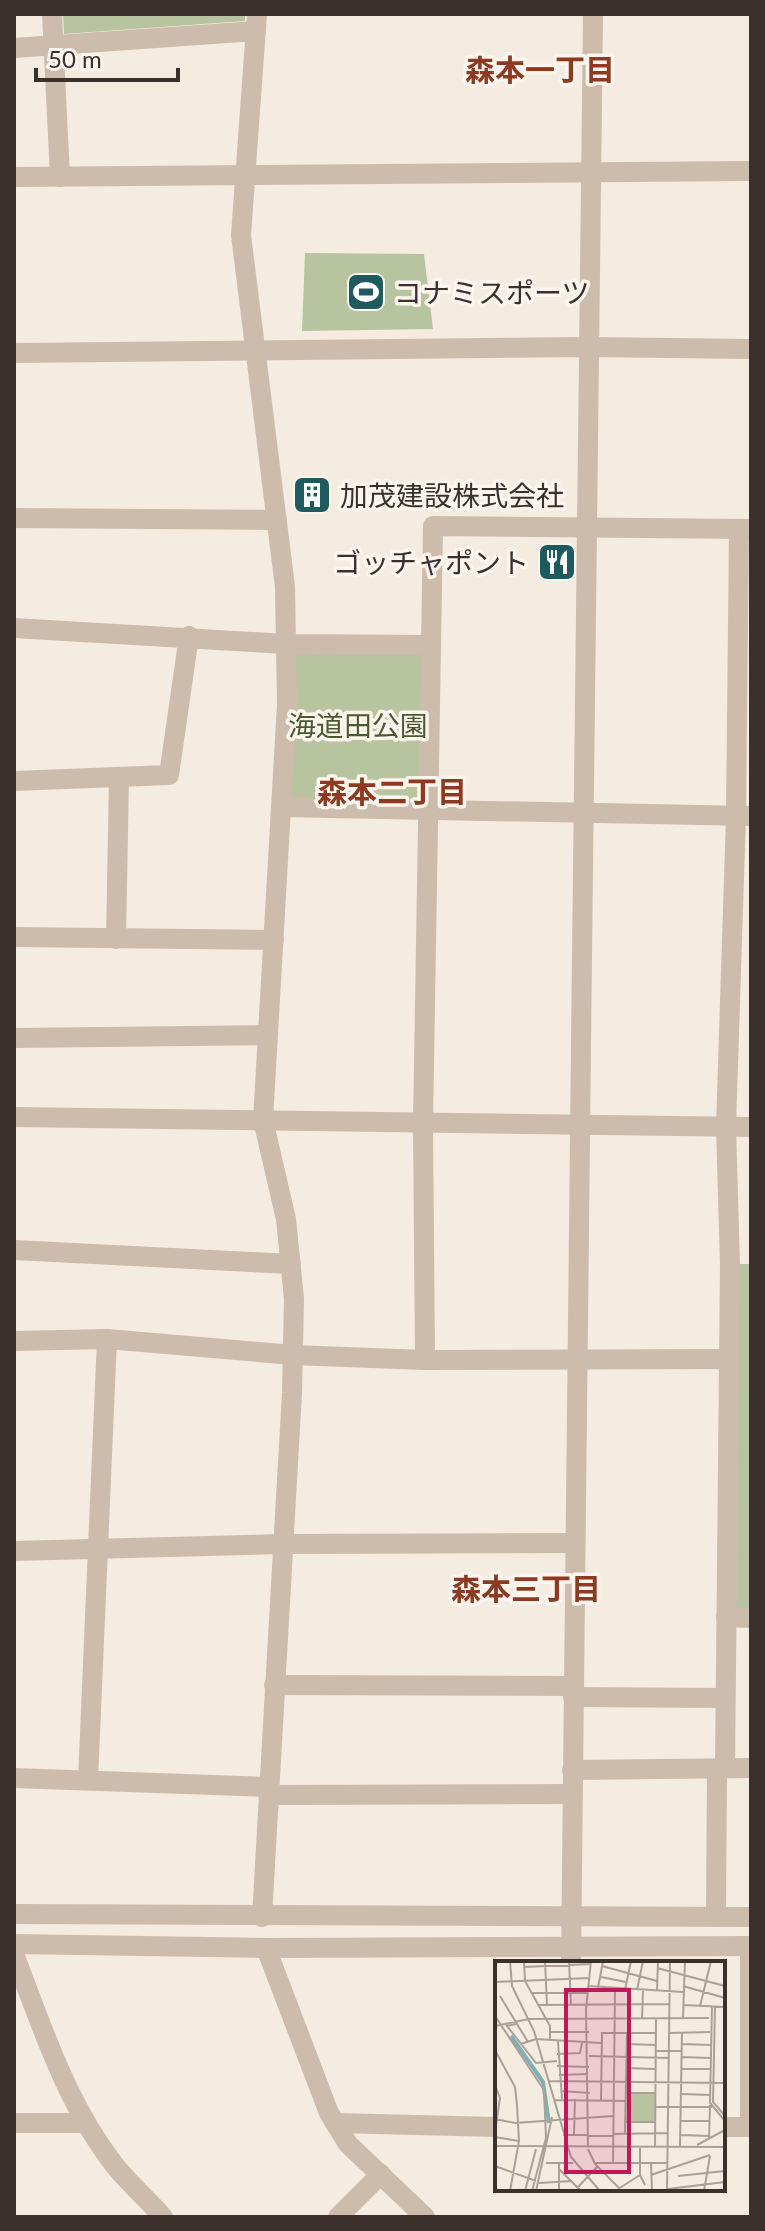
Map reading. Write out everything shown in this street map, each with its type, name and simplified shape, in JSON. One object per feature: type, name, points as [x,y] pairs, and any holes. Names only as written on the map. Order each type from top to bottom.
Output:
[{"type":"street","points":[[52,14],[60,177]]},
{"type":"street","points":[[571,1956],[577,1125],[585,814],[593,14]]},
{"type":"street","points":[[14,48],[256,23],[241,235],[285,587],[287,704],[263,1120],[286,1219],[291,1264],[293,1355],[262,1917]]},
{"type":"street","points":[[14,177],[751,171]]},
{"type":"street","points":[[14,353],[589,347],[751,349]]},
{"type":"street","points":[[14,518],[277,520]]},
{"type":"street","points":[[425,1360],[423,1123],[433,526],[745,529],[742,960],[726,1127],[741,1264],[729,1359],[725,1698],[716,1917]]},
{"type":"street","points":[[14,628],[286,644],[429,645]]},
{"type":"street","points":[[14,781],[169,775],[189,636]]},
{"type":"street","points":[[116,939],[119,777]]},
{"type":"street","points":[[281,807],[744,816]]},
{"type":"street","points":[[14,937],[274,940]]},
{"type":"street","points":[[14,1038],[268,1035]]},
{"type":"street","points":[[14,1117],[751,1127]]},
{"type":"street","points":[[14,1250],[291,1264]]},
{"type":"street","points":[[14,1341],[107,1339],[293,1355],[425,1360],[729,1359]]},
{"type":"street","points":[[88,1780],[107,1339]]},
{"type":"street","points":[[14,1551],[282,1544],[574,1543]]},
{"type":"street","points":[[726,1617],[751,1618]]},
{"type":"street","points":[[274,1685],[725,1698]]},
{"type":"street","points":[[572,1770],[751,1768]]},
{"type":"street","points":[[14,1778],[269,1791],[572,1794]]},
{"type":"street","points":[[14,1914],[751,1917]]},
{"type":"street","points":[[14,1944],[571,1956],[750,1946],[750,2127],[725,2127]]},
{"type":"street","points":[[266,1948],[335,2123],[348,2144],[425,2217]]},
{"type":"street","points":[[14,1954],[52,2054],[86,2123],[116,2167],[163,2217]]},
{"type":"street","points":[[14,2123],[86,2123]]},
{"type":"street","points":[[335,2123],[495,2127]]},
{"type":"street","points":[[338,2217],[381,2174]]},
{"type":"green space","points":[[63,14],[245,14],[245,21],[64,34]]},
{"type":"green space","name":"コナミスポーツ","points":[[305,253],[424,254],[433,329],[302,331]]},
{"type":"green space","name":"海道田公園","points":[[296,651],[422,652],[424,803],[290,798]]},
{"type":"green space","points":[[739,1264],[751,1264],[751,1618],[726,1617]]},
{"type":"place","name":"コナミスポーツ","points":[[366,292]]},
{"type":"place","name":"加茂建設株式会社","points":[[312,495]]},
{"type":"place","name":"ゴッチャポント","points":[[557,562]]},
{"type":"district","name":"森本一丁目","points":[[540,69]]},
{"type":"district","name":"森本二丁目","points":[[392,791]]},
{"type":"district","name":"森本三丁目","points":[[526,1588]]}]
